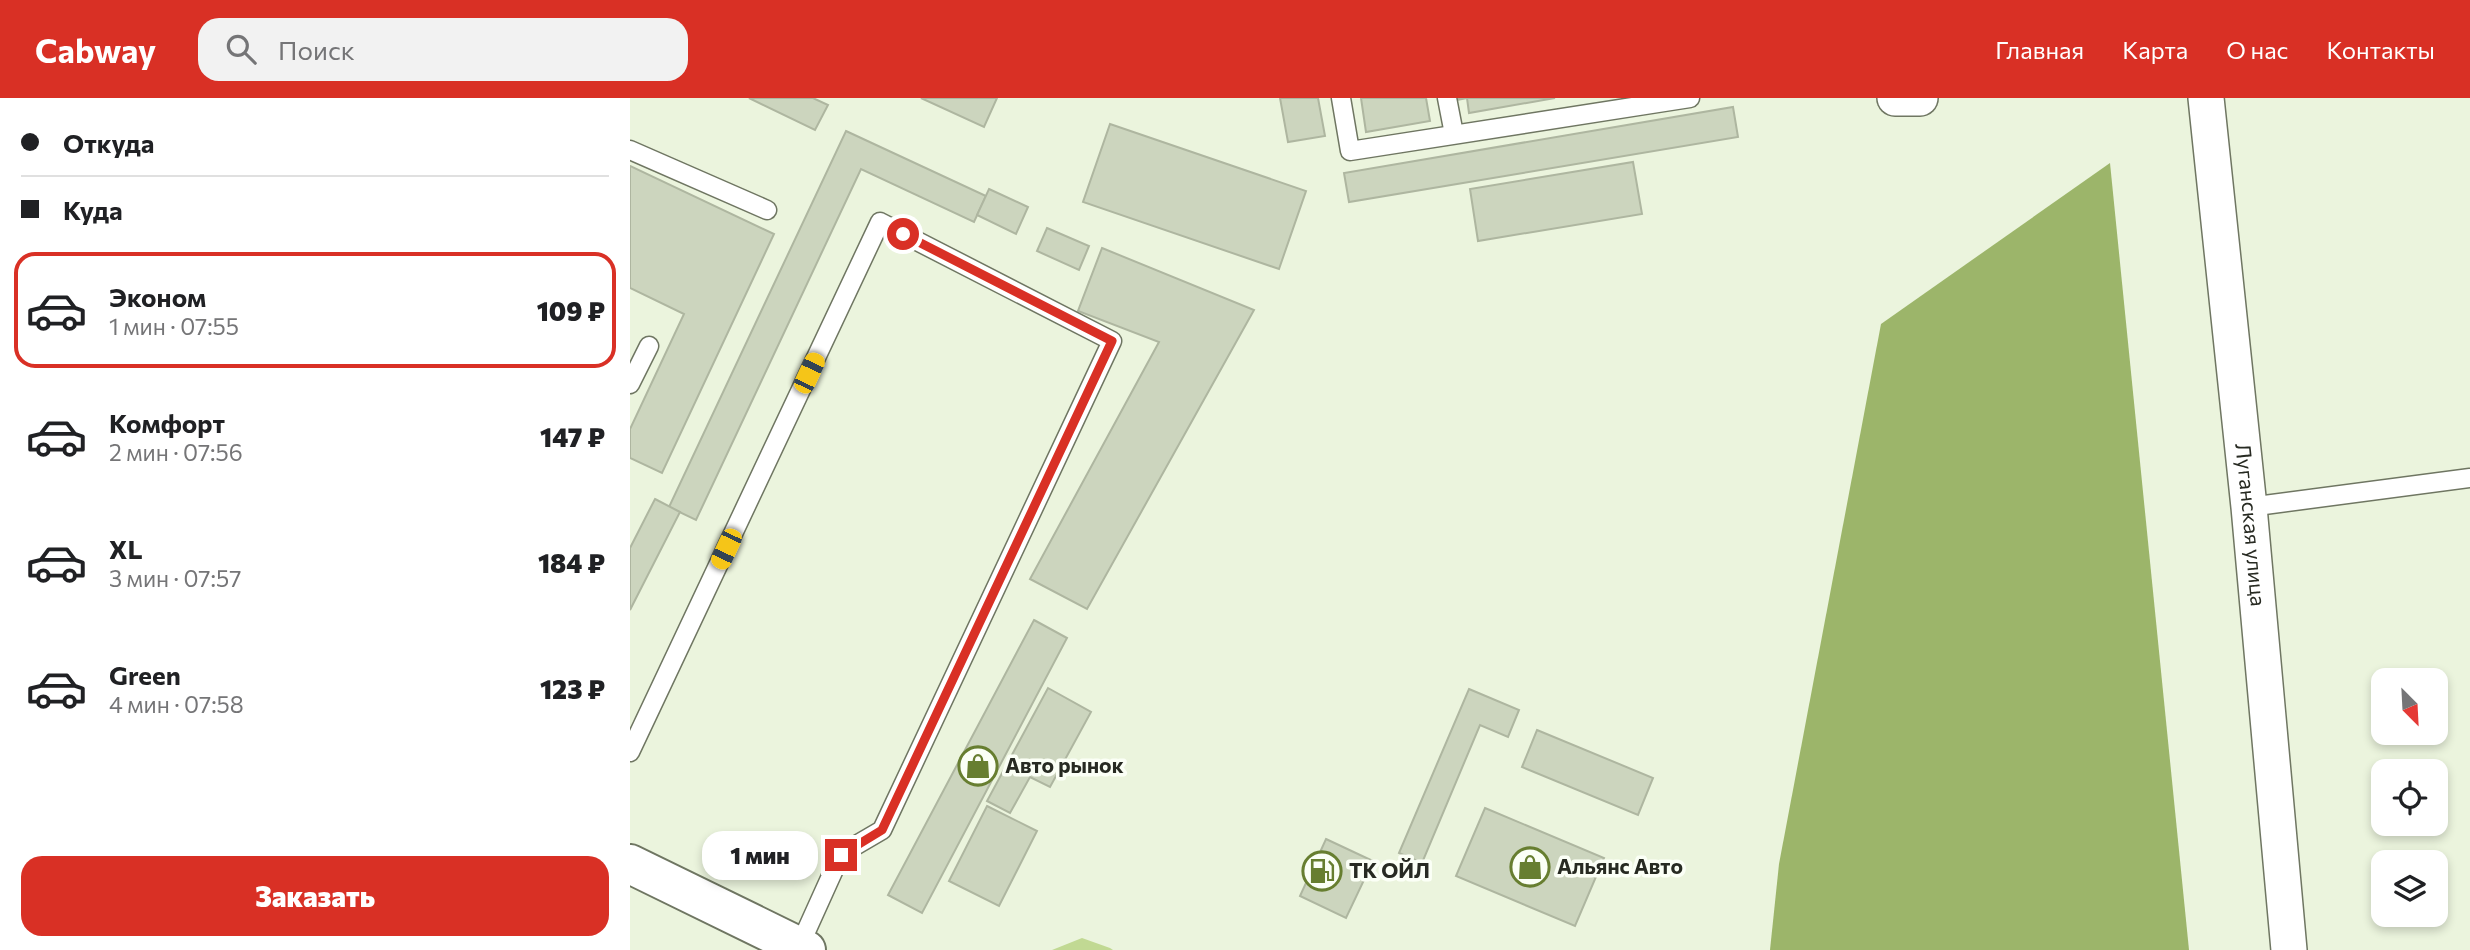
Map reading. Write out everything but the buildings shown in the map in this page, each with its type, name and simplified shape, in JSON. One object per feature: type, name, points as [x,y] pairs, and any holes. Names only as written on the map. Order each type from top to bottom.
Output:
[{"type":"highway","points":[[630,864],[802,948]]},
{"type":"street","points":[[1896,98],[1920,98]]},
{"type":"street","name":"Луганская улица","points":[[2206,98],[2249,507],[2289,950]]},
{"type":"lane","points":[[1341,98],[1350,150],[1690,98]]},
{"type":"lane","points":[[1447,98],[1454,134]]},
{"type":"lane","points":[[1874,98],[1896,98]]},
{"type":"lane","points":[[630,150],[767,210]]},
{"type":"lane","points":[[630,752],[880,222],[1112,341],[882,830],[841,855],[802,948]]},
{"type":"lane","points":[[630,384],[649,346]]},
{"type":"lane","points":[[2249,507],[2470,478]]},
{"type":"green space","points":[[2110,163],[2189,950],[1770,950],[1779,864],[1881,324]]},
{"type":"green space","points":[[1082,938],[1110,948],[1113,950],[1052,950]]},
{"type":"place","name":"Авто рынок","points":[[978,766]]},
{"type":"place","name":"Альянс Авто","points":[[1530,867]]},
{"type":"place","name":"ТК ОЙЛ","points":[[1322,871]]},
{"type":"route","points":[[841,855],[882,830],[1112,341],[903,234]]}]
